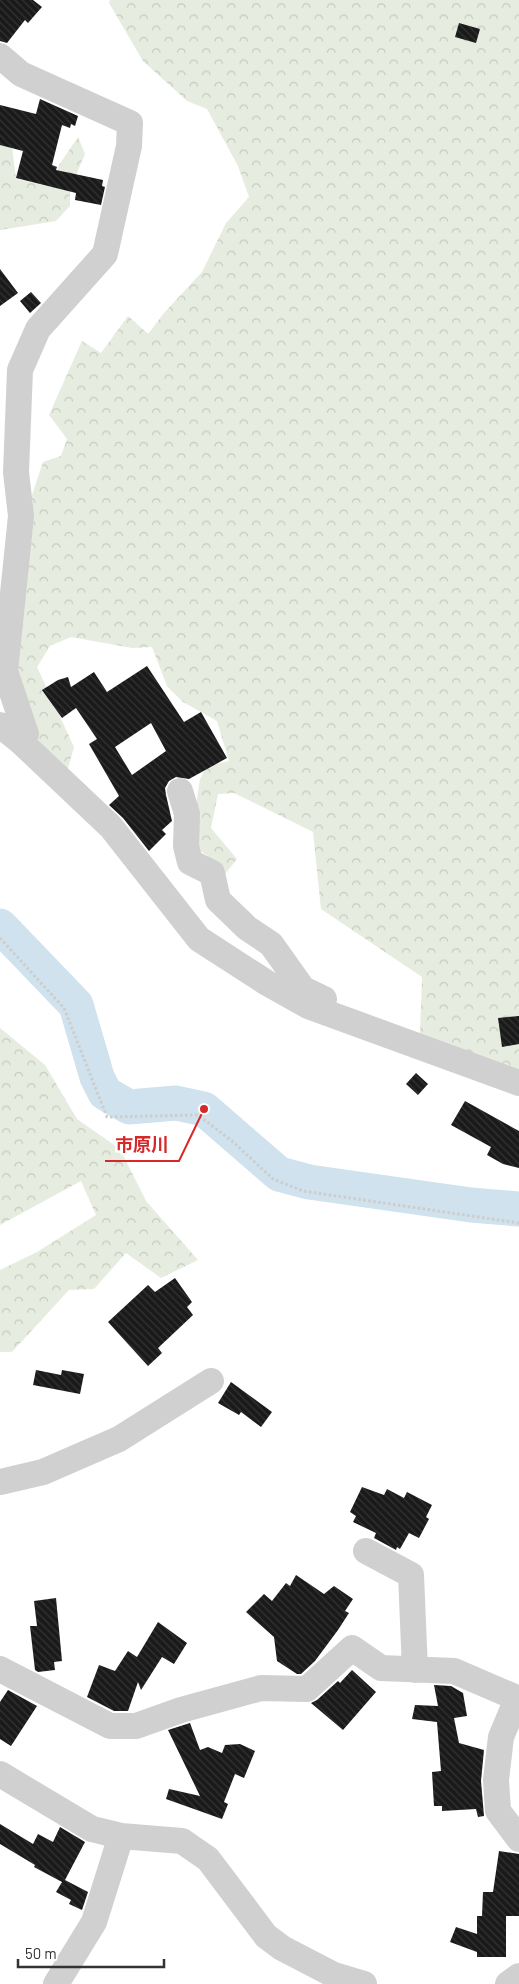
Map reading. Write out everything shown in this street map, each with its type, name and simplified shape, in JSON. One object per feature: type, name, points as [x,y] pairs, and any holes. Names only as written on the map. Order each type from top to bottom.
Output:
[{"type":"street","points":[[0,56],[21,74],[130,123],[129,146],[105,254],[38,329],[20,370],[16,472],[21,516],[5,670],[26,734],[20,742]]},
{"type":"street","points":[[0,725],[111,827],[200,938],[266,983],[308,1006],[519,1083]]},
{"type":"street","points":[[180,791],[187,814],[186,846],[190,862],[212,873],[218,900],[247,928],[271,944],[303,989],[346,1009],[347,1020]]},
{"type":"street","points":[[0,1482],[43,1472],[119,1439],[211,1381]]},
{"type":"street","points":[[366,1550],[411,1575],[415,1670]]},
{"type":"street","points":[[0,1669],[110,1726],[136,1726],[181,1710],[261,1688],[307,1689],[352,1648],[381,1668],[454,1671],[518,1699],[501,1737],[496,1780],[498,1811],[519,1839]]},
{"type":"street","points":[[0,1774],[92,1829],[121,1836],[182,1841],[208,1859],[266,1936],[282,1948],[334,1974],[364,1984]]},
{"type":"street","points":[[56,1984],[94,1922],[121,1836]]},
{"type":"street","points":[[508,1984],[519,1976]]},
{"type":"path","points":[[0,938],[64,1008],[107,1117],[198,1115],[232,1141],[273,1179],[303,1191],[519,1223]]},
{"type":"green space","points":[[110,0],[519,0],[519,1075],[420,1034],[422,977],[321,909],[313,832],[234,793],[218,794],[211,828],[237,859],[219,882],[208,856],[190,844],[200,779],[207,766],[229,761],[217,721],[183,702],[167,686],[152,647],[132,648],[71,637],[50,646],[37,667],[74,747],[67,772],[22,722],[14,672],[26,513],[43,462],[61,456],[67,439],[49,415],[82,341],[101,353],[128,316],[148,334],[164,313],[202,272],[226,223],[249,197],[238,166],[207,109],[187,101],[143,61],[109,3]]},
{"type":"green space","points":[[78,137],[85,154],[70,189],[70,206],[56,221],[0,230],[0,141],[12,146],[16,179],[52,187],[59,165]]},
{"type":"green space","points":[[0,1028],[45,1065],[77,1119],[120,1149],[146,1201],[198,1260],[161,1278],[126,1253],[94,1289],[69,1290],[12,1352],[0,1352],[0,1270],[37,1252],[96,1215],[81,1181],[0,1225]]},
{"type":"building","points":[[0,0],[33,0],[42,7],[28,23],[25,20],[7,43],[0,41]]},
{"type":"building","points":[[459,23],[480,29],[476,43],[455,37]]},
{"type":"building","points":[[40,99],[78,116],[75,126],[71,124],[70,128],[62,125],[52,165],[57,167],[56,170],[103,180],[102,186],[105,187],[101,205],[75,200],[76,193],[16,178],[23,151],[0,145],[0,105],[36,114]]},
{"type":"building","points":[[0,269],[18,293],[0,306]]},
{"type":"building","points":[[31,292],[41,303],[30,313],[20,301]]},
{"type":"building","points":[[147,666],[184,722],[201,712],[227,758],[189,779],[176,777],[169,781],[165,788],[172,821],[162,830],[166,834],[149,851],[123,818],[109,805],[119,796],[89,744],[97,739],[76,708],[62,718],[42,690],[58,680],[68,677],[71,687],[94,672],[107,692]],"holes":[[[151,723],[166,751],[132,775],[115,747]]]},
{"type":"building","points":[[519,1016],[519,1044],[502,1047],[498,1018]]},
{"type":"building","points":[[416,1073],[428,1084],[418,1095],[406,1084]]},
{"type":"building","points":[[465,1101],[519,1131],[519,1168],[503,1164],[487,1155],[491,1147],[451,1125]]},
{"type":"building","points":[[175,1278],[192,1302],[187,1307],[193,1315],[158,1348],[162,1353],[148,1366],[108,1322],[148,1285],[155,1292]]},
{"type":"building","points":[[36,1370],[61,1375],[62,1370],[84,1374],[80,1394],[33,1385]]},
{"type":"building","points":[[231,1382],[272,1412],[261,1427],[241,1412],[239,1415],[218,1403]]},
{"type":"building","points":[[362,1487],[384,1495],[387,1489],[404,1498],[407,1492],[432,1505],[426,1517],[429,1519],[419,1538],[409,1533],[400,1549],[397,1547],[396,1550],[374,1538],[376,1533],[353,1522],[356,1516],[350,1512]]},
{"type":"building","points":[[296,1575],[324,1594],[334,1586],[353,1599],[345,1611],[349,1613],[338,1630],[315,1661],[301,1674],[297,1674],[277,1661],[274,1637],[246,1612],[264,1594],[272,1601],[286,1583],[290,1586]]},
{"type":"building","points":[[56,1598],[62,1661],[54,1662],[55,1670],[38,1672],[35,1670],[30,1626],[37,1626],[34,1601]]},
{"type":"building","points":[[158,1622],[187,1643],[174,1664],[162,1657],[141,1690],[138,1682],[128,1711],[114,1711],[87,1697],[99,1665],[115,1671],[128,1651],[137,1657]]},
{"type":"building","points":[[352,1670],[376,1692],[343,1730],[311,1703],[338,1681],[340,1683]]},
{"type":"building","points":[[434,1685],[451,1686],[463,1693],[467,1716],[454,1718],[459,1743],[484,1750],[481,1781],[484,1816],[478,1817],[476,1809],[442,1811],[442,1806],[434,1806],[432,1772],[441,1771],[437,1722],[412,1719],[415,1705],[438,1706]]},
{"type":"building","points":[[8,1690],[37,1706],[11,1746],[0,1739],[0,1702]]},
{"type":"building","points":[[190,1723],[200,1750],[208,1747],[222,1753],[225,1745],[240,1744],[255,1751],[244,1778],[235,1774],[224,1802],[228,1804],[222,1819],[166,1799],[169,1789],[200,1796],[168,1730]]},
{"type":"building","points":[[0,1824],[33,1844],[38,1834],[53,1842],[60,1827],[85,1842],[65,1880],[88,1892],[82,1910],[69,1904],[71,1900],[56,1892],[62,1882],[34,1867],[35,1865],[0,1844]]},
{"type":"building","points":[[499,1851],[519,1854],[519,1916],[506,1916],[506,1957],[477,1957],[477,1952],[450,1942],[456,1927],[477,1934],[477,1916],[482,1916],[483,1892],[493,1892]]},
{"type":"waterway","points":[[0,926],[76,1005],[97,1077],[105,1093],[129,1107],[176,1103],[204,1109],[279,1174],[309,1182],[471,1205],[519,1209]]},
{"type":"place","name":"市原川","points":[[204,1109]]}]
